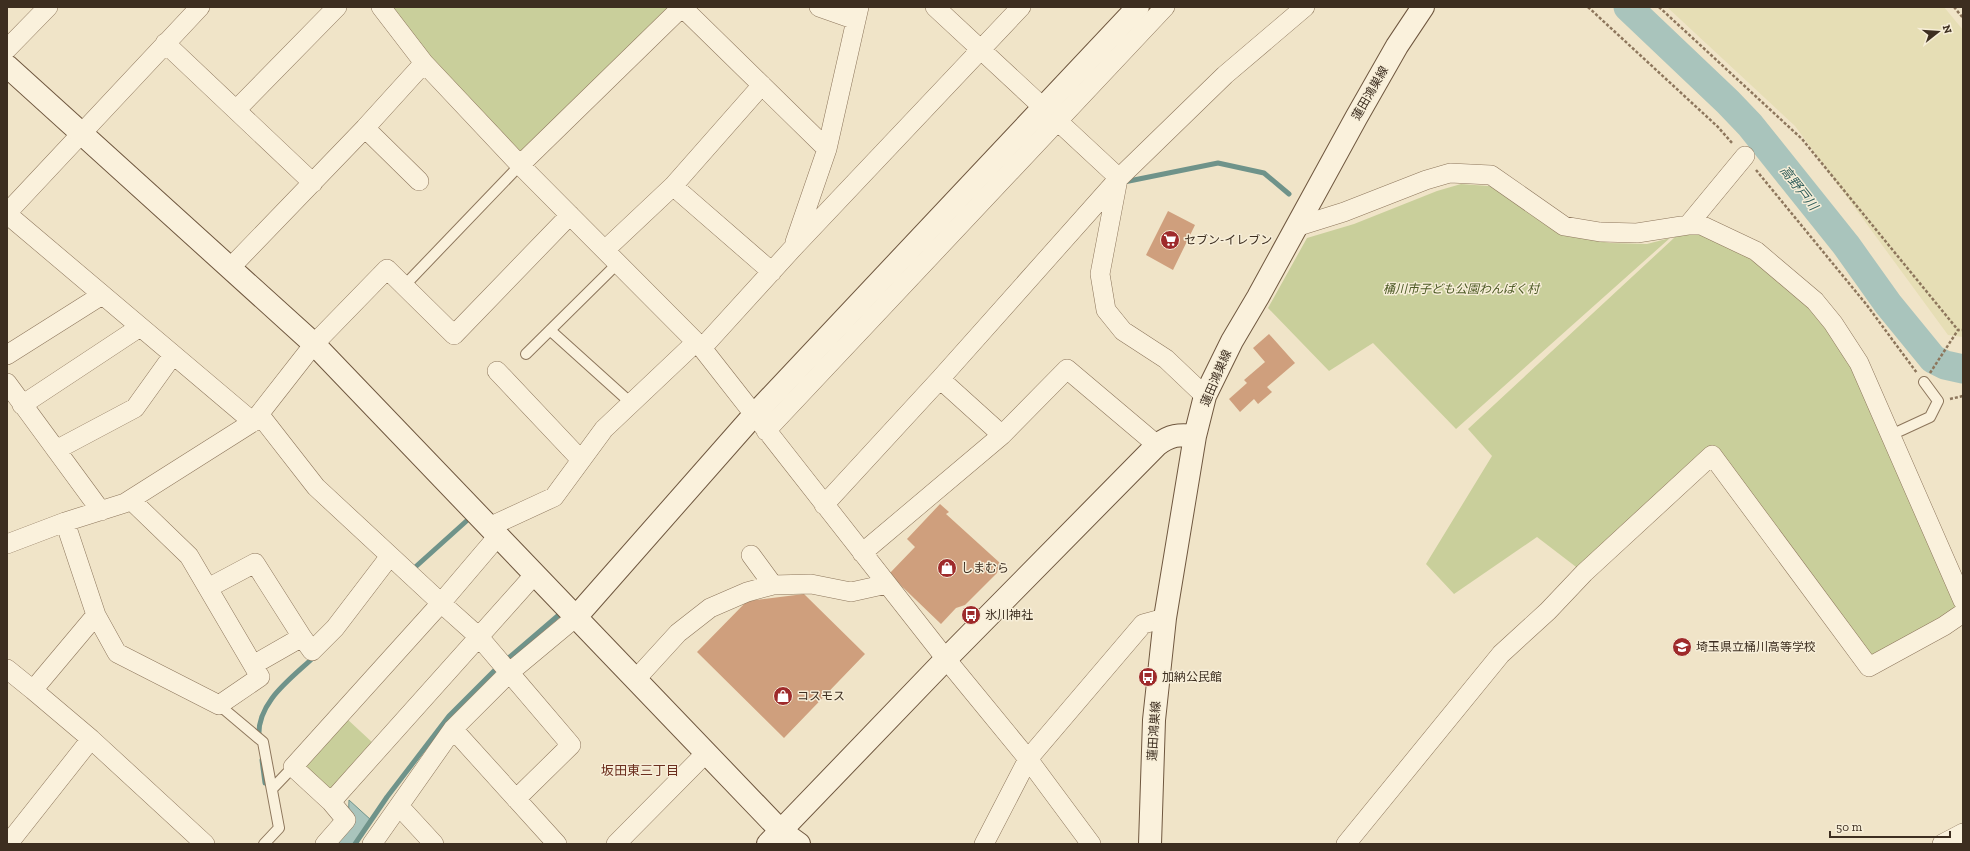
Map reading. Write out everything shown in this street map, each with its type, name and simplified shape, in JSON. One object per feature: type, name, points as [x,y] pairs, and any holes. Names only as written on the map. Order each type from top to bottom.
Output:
[{"type":"street","points":[[7,49],[48,7]]},
{"type":"street","points":[[200,7],[7,213],[173,355],[256,418],[316,487],[441,604],[479,637],[510,672],[571,745],[516,799]]},
{"type":"street","points":[[236,110],[337,7]]},
{"type":"street","points":[[381,7],[424,63],[520,165],[699,345],[946,659],[1028,759],[1092,844]]},
{"type":"street","points":[[520,165],[682,7],[827,149]]},
{"type":"street","points":[[794,247],[827,149],[857,13],[819,7]]},
{"type":"street","points":[[935,7],[1119,178]]},
{"type":"street","points":[[325,844],[346,820],[331,802],[293,767],[441,604],[494,531],[554,497],[604,429],[699,345],[772,272],[1021,7]]},
{"type":"street","points":[[1051,115],[1138,7]]},
{"type":"street","points":[[372,844],[453,729],[510,672],[576,617],[1051,115],[1165,7]]},
{"type":"street","points":[[824,505],[940,379],[1119,178],[1225,75],[1306,7]]},
{"type":"street","name":"蓮田鴻巣線","points":[[1150,844],[1154,720],[1165,618],[1195,436],[1205,396],[1232,341],[1363,104],[1397,46],[1423,7]]},
{"type":"street","points":[[165,43],[313,183]]},
{"type":"street","points":[[230,268],[313,183],[424,63]]},
{"type":"street","points":[[7,66],[314,344],[706,753],[775,837],[799,844]]},
{"type":"street","points":[[612,256],[762,85]]},
{"type":"street","points":[[365,128],[419,182]]},
{"type":"street","points":[[1688,225],[1745,156]]},
{"type":"street","points":[[1296,227],[1344,212],[1426,180],[1450,173],[1491,175],[1564,226],[1600,232],[1637,233],[1688,225],[1701,225],[1756,251],[1815,301],[1833,323],[1859,363],[1963,601]]},
{"type":"street","points":[[1119,178],[1100,274],[1106,310],[1123,331],[1166,359],[1205,396]]},
{"type":"street","points":[[673,186],[772,272]]},
{"type":"street","points":[[7,544],[64,522],[131,500],[256,418],[314,344],[386,269],[454,335],[570,215]]},
{"type":"street","points":[[7,355],[102,295]]},
{"type":"street","points":[[22,404],[140,326]]},
{"type":"street","points":[[56,450],[135,408],[173,355]]},
{"type":"street","points":[[862,553],[1002,435],[1066,368],[1157,445]]},
{"type":"street","points":[[496,371],[581,460]]},
{"type":"street","points":[[940,379],[1002,435]]},
{"type":"street","points":[[7,384],[100,511]]},
{"type":"street","points":[[775,837],[946,659],[1157,445],[1167,437],[1180,434],[1195,436]]},
{"type":"street","points":[[1346,844],[1502,654],[1548,611],[1584,573],[1712,455],[1869,667],[1944,626],[1963,613]]},
{"type":"street","points":[[64,522],[96,615],[117,653],[219,705],[260,677],[189,556],[131,500]]},
{"type":"street","points":[[751,555],[773,585]]},
{"type":"street","points":[[208,588],[255,563],[312,651],[335,628],[390,556]]},
{"type":"street","points":[[331,802],[535,574]]},
{"type":"street","points":[[636,679],[678,633],[710,608],[747,592],[773,585],[811,584],[851,592],[887,584]]},
{"type":"street","points":[[33,690],[96,615]]},
{"type":"street","points":[[984,844],[1028,759],[1143,624],[1165,618]]},
{"type":"street","points":[[253,665],[302,637]]},
{"type":"street","points":[[7,669],[91,739],[205,844]]},
{"type":"street","points":[[453,729],[556,844]]},
{"type":"street","points":[[8,844],[91,739]]},
{"type":"street","points":[[616,844],[706,753]]},
{"type":"street","points":[[399,806],[434,844]]},
{"type":"street","points":[[1942,844],[1963,833]]},
{"type":"lane","points":[[404,286],[520,165]]},
{"type":"lane","points":[[526,354],[551,331],[612,256]]},
{"type":"lane","points":[[551,331],[632,404]]},
{"type":"lane","points":[[1891,435],[1930,417],[1938,401],[1924,382]]},
{"type":"lane","points":[[219,705],[263,742],[279,828],[264,844]]},
{"type":"lane","points":[[272,789],[293,767]]},
{"type":"path","points":[[1588,7],[1718,127],[1745,156],[1866,304],[1924,382],[1958,330]]},
{"type":"path","points":[[1659,7],[1802,139],[1958,330]]},
{"type":"path","points":[[1954,7],[1963,18]]},
{"type":"path","points":[[1958,330],[1963,330]]},
{"type":"shaded area","points":[[1667,7],[1944,7],[1963,30],[1963,337],[1948,335],[1795,126]]},
{"type":"green space","points":[[384,7],[684,7],[520,165]]},
{"type":"green space","name":"桶川市子ども公園わんぱく村","points":[[1461,184],[1502,187],[1575,237],[1610,243],[1647,244],[1670,238],[1456,429],[1373,343],[1329,371],[1268,308],[1307,238],[1354,224],[1437,191]]},
{"type":"green space","points":[[1688,225],[1756,251],[1848,333],[1963,602],[1869,667],[1712,455],[1584,573],[1537,537],[1454,594],[1426,564],[1492,456],[1468,429]]},
{"type":"green space","points":[[346,718],[374,744],[335,789],[328,790],[306,772],[304,763]]},
{"type":"water","points":[[349,800],[371,820],[355,844],[334,844],[348,828]]},
{"type":"building","name":"セブン-イレブン","points":[[1168,211],[1195,225],[1173,270],[1146,255]]},
{"type":"building","points":[[1269,334],[1295,363],[1267,387],[1272,392],[1258,404],[1254,399],[1240,412],[1229,399],[1247,383],[1244,380],[1265,362],[1253,348]]},
{"type":"building","name":"しまむら","points":[[940,504],[949,512],[946,514],[1000,563],[997,573],[965,605],[956,608],[941,624],[889,574],[915,547],[907,539]]},
{"type":"building","name":"コスモス","points":[[804,594],[865,654],[784,738],[697,652],[747,601]]},
{"type":"waterway","name":"高野戸川","points":[[1628,7],[1728,102],[1750,125],[1846,245],[1888,304],[1933,359],[1945,365],[1963,369]]},
{"type":"waterway","points":[[1124,182],[1218,163],[1264,173],[1289,194]]},
{"type":"waterway","points":[[412,570],[472,516]]},
{"type":"waterway","points":[[505,661],[560,614],[564,616]]},
{"type":"waterway","points":[[259,738],[263,713],[269,702],[286,682],[315,656]]},
{"type":"waterway","points":[[355,844],[387,797],[449,716],[499,666]]},
{"type":"waterway","points":[[262,760],[265,783]]},
{"type":"place","name":"セブン-イレブン","points":[[1170,240]]},
{"type":"place","name":"しまむら","points":[[947,568]]},
{"type":"place","name":"氷川神社","points":[[971,615]]},
{"type":"place","name":"埼玉県立桶川高等学校","points":[[1682,647]]},
{"type":"place","name":"加納公民館","points":[[1148,677]]},
{"type":"place","name":"コスモス","points":[[783,696]]},
{"type":"district","name":"坂田東三丁目","points":[[640,770]]}]
